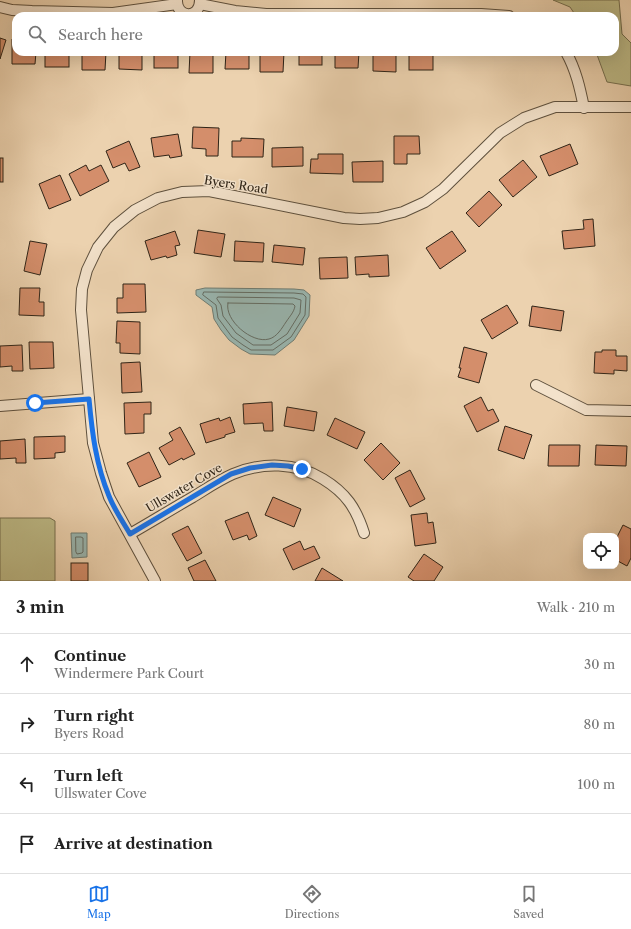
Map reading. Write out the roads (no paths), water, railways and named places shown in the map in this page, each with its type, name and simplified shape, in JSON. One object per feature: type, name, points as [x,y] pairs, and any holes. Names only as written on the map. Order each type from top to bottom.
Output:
[{"type":"street","points":[[119,12],[177,2],[181,12]]},
{"type":"street","points":[[196,12],[200,2],[234,11],[245,12]]},
{"type":"street","points":[[0,7],[12,10],[72,12]]},
{"type":"street","points":[[568,56],[573,64],[579,82],[584,108]]},
{"type":"street","name":"Byers Road","points":[[155,581],[109,497],[100,473],[93,443],[81,310],[82,289],[87,270],[98,247],[114,226],[135,210],[158,198],[182,192],[209,191],[344,218],[378,218],[403,212],[425,202],[443,189],[500,133],[524,118],[555,108],[631,107]]},
{"type":"street","points":[[536,385],[586,410],[631,410]]},
{"type":"street","points":[[0,406],[89,399]]},
{"type":"street","name":"Ullswater Cove","points":[[130,534],[231,474],[250,468],[272,465],[302,469],[317,475],[331,484],[344,495],[354,508],[364,533]]},
{"type":"water","points":[[205,288],[304,290],[310,295],[309,316],[294,340],[275,355],[250,354],[229,340],[214,319],[212,307],[196,295],[196,290]]},
{"type":"water","points":[[71,533],[87,533],[87,557],[72,558]]}]
